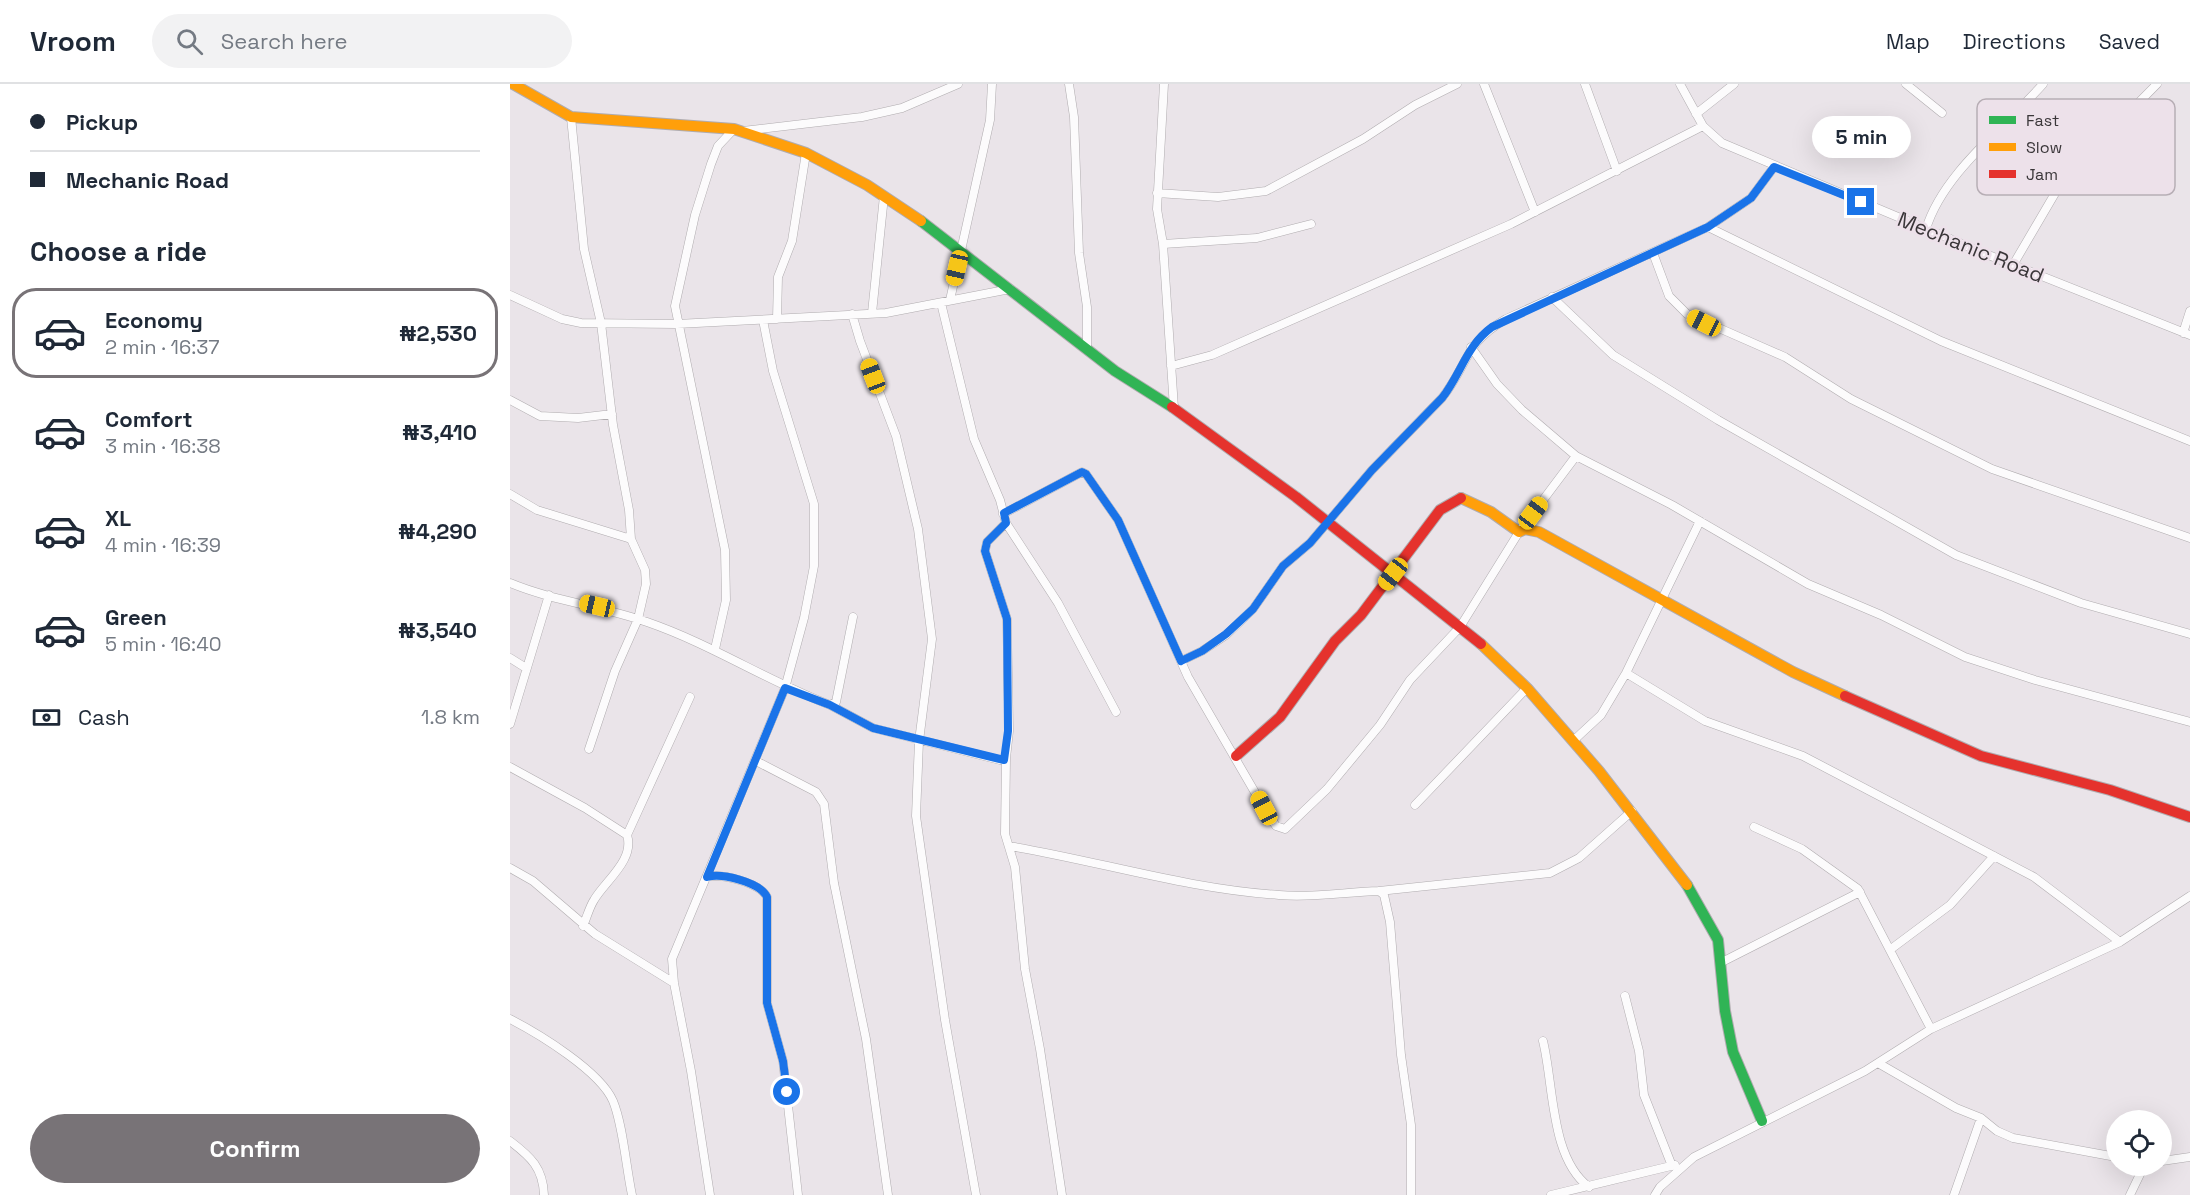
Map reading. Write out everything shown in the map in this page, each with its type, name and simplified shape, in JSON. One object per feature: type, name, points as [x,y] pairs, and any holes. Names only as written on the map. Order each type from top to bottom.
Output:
[{"type":"street","points":[[513,84],[571,117],[692,123],[738,130],[806,153],[884,196],[1087,346],[1115,370],[1174,408],[1327,522],[1485,646],[1527,688],[1573,741],[1632,811],[1683,878],[1718,940],[1722,962],[1725,1011],[1733,1052],[1762,1121]]},
{"type":"street","points":[[715,650],[726,600],[725,550],[675,306],[695,215],[718,146],[738,130],[862,117],[902,108],[958,84]]},
{"type":"street","points":[[950,300],[990,120],[992,84]]},
{"type":"street","points":[[1069,84],[1074,117],[1079,253],[1087,307],[1087,346]]},
{"type":"street","points":[[1164,84],[1157,209],[1163,244],[1174,408]]},
{"type":"street","points":[[1157,193],[1218,197],[1266,191],[1363,139],[1415,105],[1457,84]]},
{"type":"street","points":[[1484,84],[1535,212]]},
{"type":"street","points":[[1585,84],[1617,171]]},
{"type":"street","name":"Mechanic Road","points":[[1680,84],[1703,126],[1722,143],[1926,230],[2187,334]]},
{"type":"street","points":[[1696,114],[1734,84]]},
{"type":"street","points":[[1906,84],[1942,113]]},
{"type":"street","points":[[2142,99],[2157,84]]},
{"type":"street","points":[[2026,99],[2039,85]]},
{"type":"street","points":[[571,117],[584,249],[601,323],[612,414],[629,510],[631,539],[645,570],[646,584],[638,619],[615,671],[589,749]]},
{"type":"street","points":[[1171,366],[1212,355],[1535,212],[1703,126]]},
{"type":"street","points":[[777,319],[778,278],[792,241],[806,153]]},
{"type":"street","points":[[1926,230],[1932,212],[1945,190],[1977,154]]},
{"type":"street","points":[[1181,661],[1202,651],[1226,634],[1253,609],[1283,566],[1310,543],[1372,470],[1442,398],[1452,386],[1471,347],[1492,327],[1552,297],[1708,227],[1751,198],[1774,167]]},
{"type":"street","points":[[2013,265],[2054,195]]},
{"type":"street","points":[[872,314],[884,196]]},
{"type":"street","points":[[1163,244],[1257,238],[1311,224]]},
{"type":"street","points":[[1708,227],[1941,341],[2190,441]]},
{"type":"street","points":[[1653,253],[1669,296],[1687,314],[1785,357],[1851,399],[1992,469],[2190,538]]},
{"type":"street","points":[[510,295],[562,319],[601,323],[677,324],[872,314],[1011,289]]},
{"type":"street","points":[[1552,297],[1613,355],[1718,420],[1956,555],[2081,603],[2190,634]]},
{"type":"street","points":[[941,303],[974,438],[1006,523],[1059,603],[1116,712]]},
{"type":"street","points":[[2187,334],[2190,311]]},
{"type":"street","points":[[852,314],[896,436],[918,529],[932,639],[919,741],[916,816],[945,1020],[976,1195]]},
{"type":"street","points":[[710,1195],[691,1071],[674,983],[674,949],[707,877],[785,688],[804,618],[814,566],[814,504],[773,371],[763,320]]},
{"type":"street","points":[[1471,347],[1497,384],[1522,410],[1576,456],[1700,522],[1808,584],[1881,615],[1965,657],[2035,680],[2190,722]]},
{"type":"street","points":[[510,400],[540,416],[578,417],[612,414]]},
{"type":"street","points":[[1004,513],[1082,472],[1086,474],[1118,520],[1181,661],[1264,808],[1276,826],[1285,829],[1327,789],[1380,725],[1410,680],[1460,627],[1518,532],[1576,456]]},
{"type":"street","points":[[510,494],[537,510],[631,539]]},
{"type":"street","points":[[1236,756],[1280,717],[1335,641],[1360,615],[1393,574],[1440,510],[1461,498],[1480,505],[1503,519],[1518,532]]},
{"type":"street","points":[[1573,741],[1600,715],[1626,673],[1700,522]]},
{"type":"street","points":[[1006,523],[987,542],[985,551],[1007,619],[1008,731],[1004,818],[1016,871],[1024,969],[1040,1049],[1062,1195]]},
{"type":"street","points":[[1518,532],[1525,529],[1539,532],[1663,598],[1793,672],[1937,739],[1992,759],[2110,790],[2190,817]]},
{"type":"street","points":[[510,583],[638,619],[715,650],[785,688],[830,705],[860,723],[919,741],[1000,760],[1006,758]]},
{"type":"street","points":[[510,724],[549,595]]},
{"type":"street","points":[[830,705],[836,702],[853,617]]},
{"type":"street","points":[[510,658],[526,668]]},
{"type":"street","points":[[1626,673],[1705,721],[1803,756],[2034,877],[2120,942]]},
{"type":"street","points":[[1415,805],[1527,688]]},
{"type":"street","points":[[627,835],[690,697]]},
{"type":"street","points":[[756,761],[816,792],[824,804],[834,883],[866,1039],[888,1195]]},
{"type":"street","points":[[510,767],[585,808],[627,835],[629,841],[620,866],[593,902],[583,926]]},
{"type":"street","points":[[1009,846],[1060,854],[1153,877],[1276,895],[1312,897],[1550,873],[1579,858],[1632,811]]},
{"type":"street","points":[[1754,827],[1802,849],[1853,883],[1891,949],[1931,1029]]},
{"type":"street","points":[[1891,949],[1950,905],[1994,856]]},
{"type":"street","points":[[510,868],[533,881],[583,926],[674,983]]},
{"type":"street","points":[[707,877],[718,874],[725,876],[762,890],[767,897],[767,1003],[783,1061],[798,1195]]},
{"type":"street","points":[[1379,891],[1386,902],[1390,922],[1401,1055],[1410,1115],[1411,1195]]},
{"type":"street","points":[[1722,962],[1860,892]]},
{"type":"street","points":[[1551,1195],[1685,1162],[1878,1063],[1931,1029],[2120,942],[2190,896]]},
{"type":"street","points":[[1625,996],[1639,1052],[1644,1095],[1672,1166]]},
{"type":"street","points":[[510,1019],[574,1061],[607,1089],[615,1106],[632,1195]]},
{"type":"street","points":[[1543,1041],[1556,1122],[1575,1175],[1589,1187]]},
{"type":"street","points":[[1878,1063],[1956,1108],[1981,1118],[1997,1131],[2013,1138],[2106,1155]]},
{"type":"street","points":[[1954,1195],[1981,1118]]},
{"type":"street","points":[[510,1141],[537,1165],[544,1184],[544,1195]]},
{"type":"street","points":[[2172,1160],[2190,1157]]},
{"type":"street","points":[[1655,1195],[1685,1162]]},
{"type":"street","points":[[2130,1195],[2139,1176]]},
{"type":"traffic: fast","points":[[921,221],[1115,371],[1172,407]]},
{"type":"traffic: fast","points":[[1687,885],[1718,940],[1725,1011],[1733,1052],[1762,1121]]},
{"type":"traffic: slow","points":[[513,84],[571,117],[734,129],[806,153],[867,185],[921,221]]},
{"type":"traffic: slow","points":[[1461,498],[1491,512],[1519,532],[1525,529],[1539,532],[1793,672],[1845,696]]},
{"type":"traffic: slow","points":[[1481,644],[1527,688],[1599,771],[1687,885]]},
{"type":"traffic: jam","points":[[1172,407],[1296,497],[1481,644]]},
{"type":"traffic: jam","points":[[1236,756],[1280,717],[1335,641],[1361,615],[1440,510],[1461,498]]},
{"type":"traffic: jam","points":[[1845,696],[1981,756],[2110,790],[2190,817]]},
{"type":"route","points":[[787,1092],[783,1061],[767,1003],[766,939],[769,903],[767,897],[762,890],[725,876],[718,874],[707,877],[785,688],[830,705],[849,718],[873,728],[1004,760],[1008,731],[1007,619],[985,551],[987,542],[1006,523],[1004,513],[1084,472],[1097,486],[1118,520],[1181,661],[1202,651],[1226,634],[1253,609],[1283,566],[1310,543],[1372,470],[1442,398],[1452,386],[1471,347],[1492,327],[1685,240],[1708,227],[1751,198],[1774,167],[1861,202]]}]
